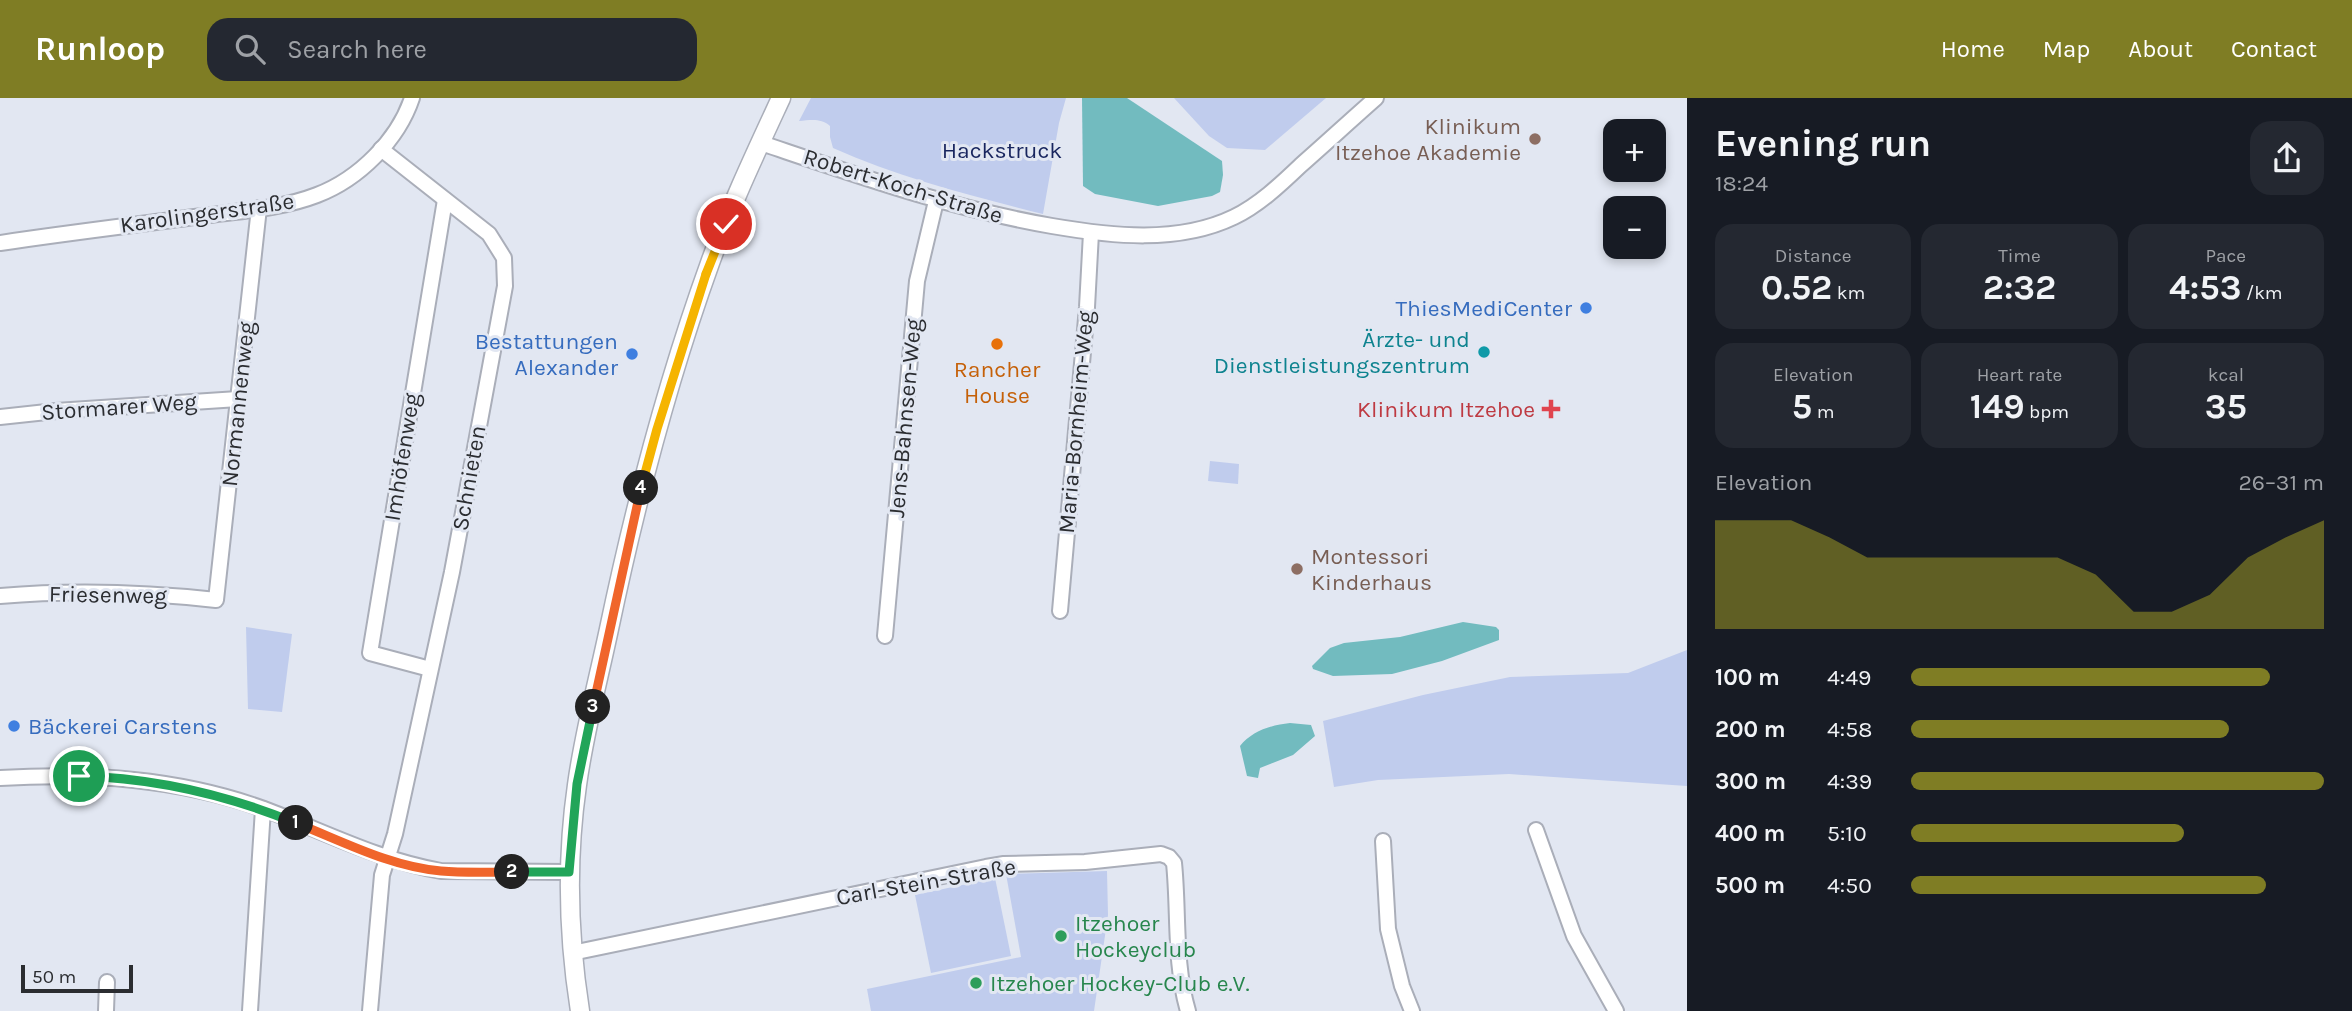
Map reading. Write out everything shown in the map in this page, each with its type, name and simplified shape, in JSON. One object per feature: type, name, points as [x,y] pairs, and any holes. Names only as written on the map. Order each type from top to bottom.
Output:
[{"type":"street","name":"Karolingerstraße","points":[[0,243],[259,208],[305,199],[327,191],[351,175],[381,149],[402,121],[412,98]]},
{"type":"street","points":[[580,1011],[572,953],[569,872],[574,811],[580,764],[632,524],[710,262],[782,98]]},
{"type":"street","name":"Robert-Koch-Straße","points":[[761,143],[936,201],[1004,217],[1091,233],[1158,236],[1195,231],[1249,209],[1376,98]]},
{"type":"street","name":"Schnieten","points":[[370,1011],[382,874],[395,834],[452,572],[505,286],[504,258],[498,246],[477,223],[381,149]]},
{"type":"street","name":"Imhöfenweg","points":[[430,669],[370,653],[445,200]]},
{"type":"street","name":"Jens-Bahnsen-Weg","points":[[885,636],[917,281],[936,201]]},
{"type":"street","name":"Normannenweg","points":[[216,600],[259,208]]},
{"type":"street","name":"Maria-Bornheim-Weg","points":[[1060,611],[1091,233]]},
{"type":"street","name":"Stormarer Weg","points":[[0,417],[238,400]]},
{"type":"street","name":"Friesenweg","points":[[0,596],[64,592],[137,593],[216,600]]},
{"type":"street","points":[[0,778],[62,775],[142,779],[209,792],[263,809],[387,858],[441,871],[569,872]]},
{"type":"street","points":[[250,1011],[263,809]]},
{"type":"street","points":[[1536,830],[1574,936],[1616,1011]]},
{"type":"street","points":[[1382,841],[1388,929],[1402,986],[1412,1011]]},
{"type":"street","name":"Carl-Stein-Straße","points":[[572,953],[986,867],[1085,862],[1161,854],[1174,863],[1180,952],[1188,1011]]},
{"type":"street","points":[[106,1011],[107,982]]},
{"type":"green space","name":"Hackstruck","points":[[811,98],[1066,98],[1043,214],[910,177],[833,148],[830,126],[827,123],[799,121]]},
{"type":"green space","points":[[1174,98],[1326,98],[1265,150],[1227,148],[1209,136]]},
{"type":"green space","points":[[1210,461],[1239,464],[1238,484],[1208,481]]},
{"type":"green space","points":[[246,627],[292,634],[282,712],[248,709]]},
{"type":"green space","points":[[1687,650],[1687,786],[1509,774],[1378,780],[1334,787],[1323,721],[1423,695],[1510,677],[1628,673]]},
{"type":"green space","name":"Itzehoer Hockeyclub","points":[[1107,871],[1108,915],[1094,1011],[871,1011],[867,989],[1021,957],[1006,874]]},
{"type":"green space","points":[[995,878],[1011,956],[931,973],[915,895]]},
{"type":"shaded area","points":[[1082,98],[1127,98],[1222,161],[1220,192],[1212,196],[1158,206],[1095,194],[1083,186]]},
{"type":"shaded area","points":[[1463,622],[1496,627],[1499,630],[1499,640],[1442,661],[1392,674],[1333,676],[1313,669],[1312,666],[1330,648],[1344,643],[1400,637]]},
{"type":"shaded area","points":[[1290,723],[1311,725],[1315,736],[1293,755],[1260,768],[1258,778],[1247,776],[1240,746],[1250,736],[1262,730]]},
{"type":"place","name":"Klinikum Itzehoe Akademie","points":[[1535,139]]},
{"type":"place","name":"ThiesMediCenter","points":[[1586,308]]},
{"type":"place","name":"Rancher House","points":[[997,344]]},
{"type":"place","name":"Ärzte- und Dienstleistungszentrum","points":[[1484,352]]},
{"type":"place","name":"Bestattungen Alexander","points":[[632,354]]},
{"type":"place","name":"Klinikum Itzehoe","points":[[1551,409]]},
{"type":"place","name":"Montessori Kinderhaus","points":[[1297,569]]},
{"type":"place","name":"Bäckerei Carstens","points":[[14,726]]},
{"type":"place","name":"Itzehoer Hockeyclub","points":[[1061,936]]},
{"type":"place","name":"Itzehoer Hockey-Club e.V.","points":[[976,983]]},
{"type":"route","points":[[79,776],[142,779],[209,792],[263,809],[344,842],[421,868],[441,871],[569,872],[577,784],[632,524],[657,429],[707,271],[726,224]]}]
